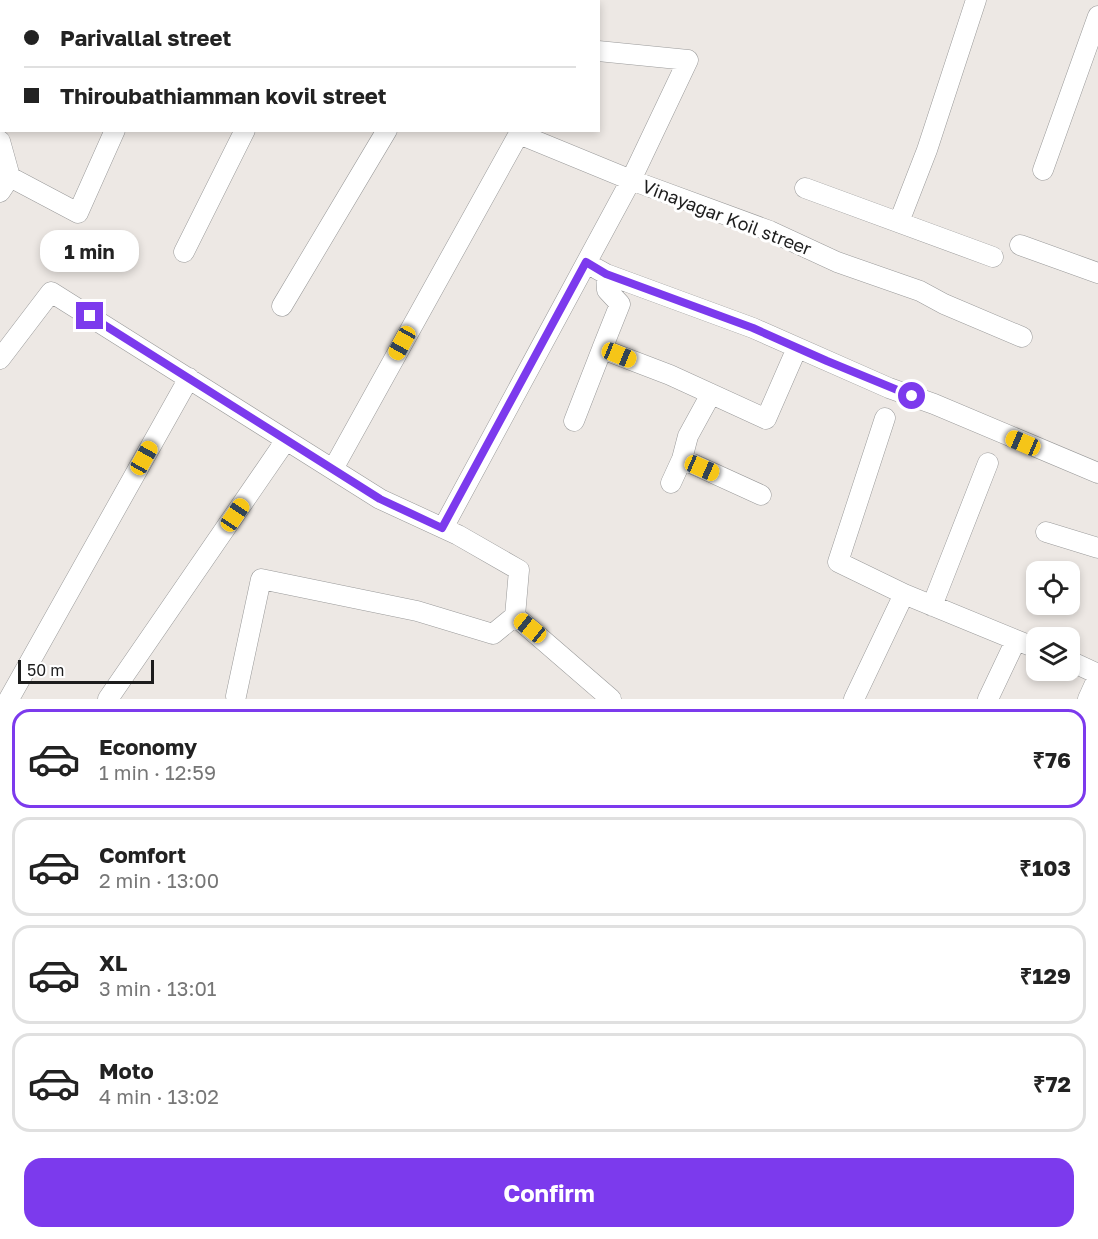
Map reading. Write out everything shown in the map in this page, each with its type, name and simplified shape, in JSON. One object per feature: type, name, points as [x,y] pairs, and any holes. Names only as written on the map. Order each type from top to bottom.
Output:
[{"type":"street","points":[[899,222],[927,150],[976,0]]},
{"type":"street","points":[[1043,170],[1098,16]]},
{"type":"street","points":[[333,469],[520,132],[631,180],[688,60],[600,51]]},
{"type":"street","points":[[0,141],[5,184],[78,213],[114,132]]},
{"type":"street","points":[[184,252],[244,132]]},
{"type":"street","points":[[282,306],[386,132]]},
{"type":"street","name":"Vinayagar Koil streer","points":[[442,528],[631,180],[770,231],[837,262],[920,291],[1022,338]]},
{"type":"street","points":[[805,188],[993,257]]},
{"type":"street","points":[[1020,245],[1098,273]]},
{"type":"street","points":[[586,262],[606,274],[753,328],[1098,473]]},
{"type":"street","points":[[574,421],[620,304],[607,290],[606,274]]},
{"type":"street","points":[[0,359],[51,292],[380,499],[442,528],[519,570],[515,616],[493,634],[417,611],[261,579],[239,698]]},
{"type":"street","points":[[602,349],[766,419],[797,348]]},
{"type":"street","points":[[9,699],[189,378]]},
{"type":"street","points":[[671,483],[682,459],[688,436],[711,394]]},
{"type":"street","points":[[885,418],[838,562],[904,594],[1026,644]]},
{"type":"street","points":[[108,699],[286,440]]},
{"type":"street","points":[[682,459],[762,495]]},
{"type":"street","points":[[932,606],[988,463]]},
{"type":"street","points":[[1046,532],[1098,548]]},
{"type":"street","points":[[854,699],[904,594]]},
{"type":"street","points":[[515,616],[611,699]]},
{"type":"street","points":[[988,699],[1016,640]]},
{"type":"street","points":[[1080,666],[1098,676],[1088,699]]},
{"type":"route","points":[[90,316],[380,499],[442,528],[586,262],[606,274],[753,328],[912,396]]}]
